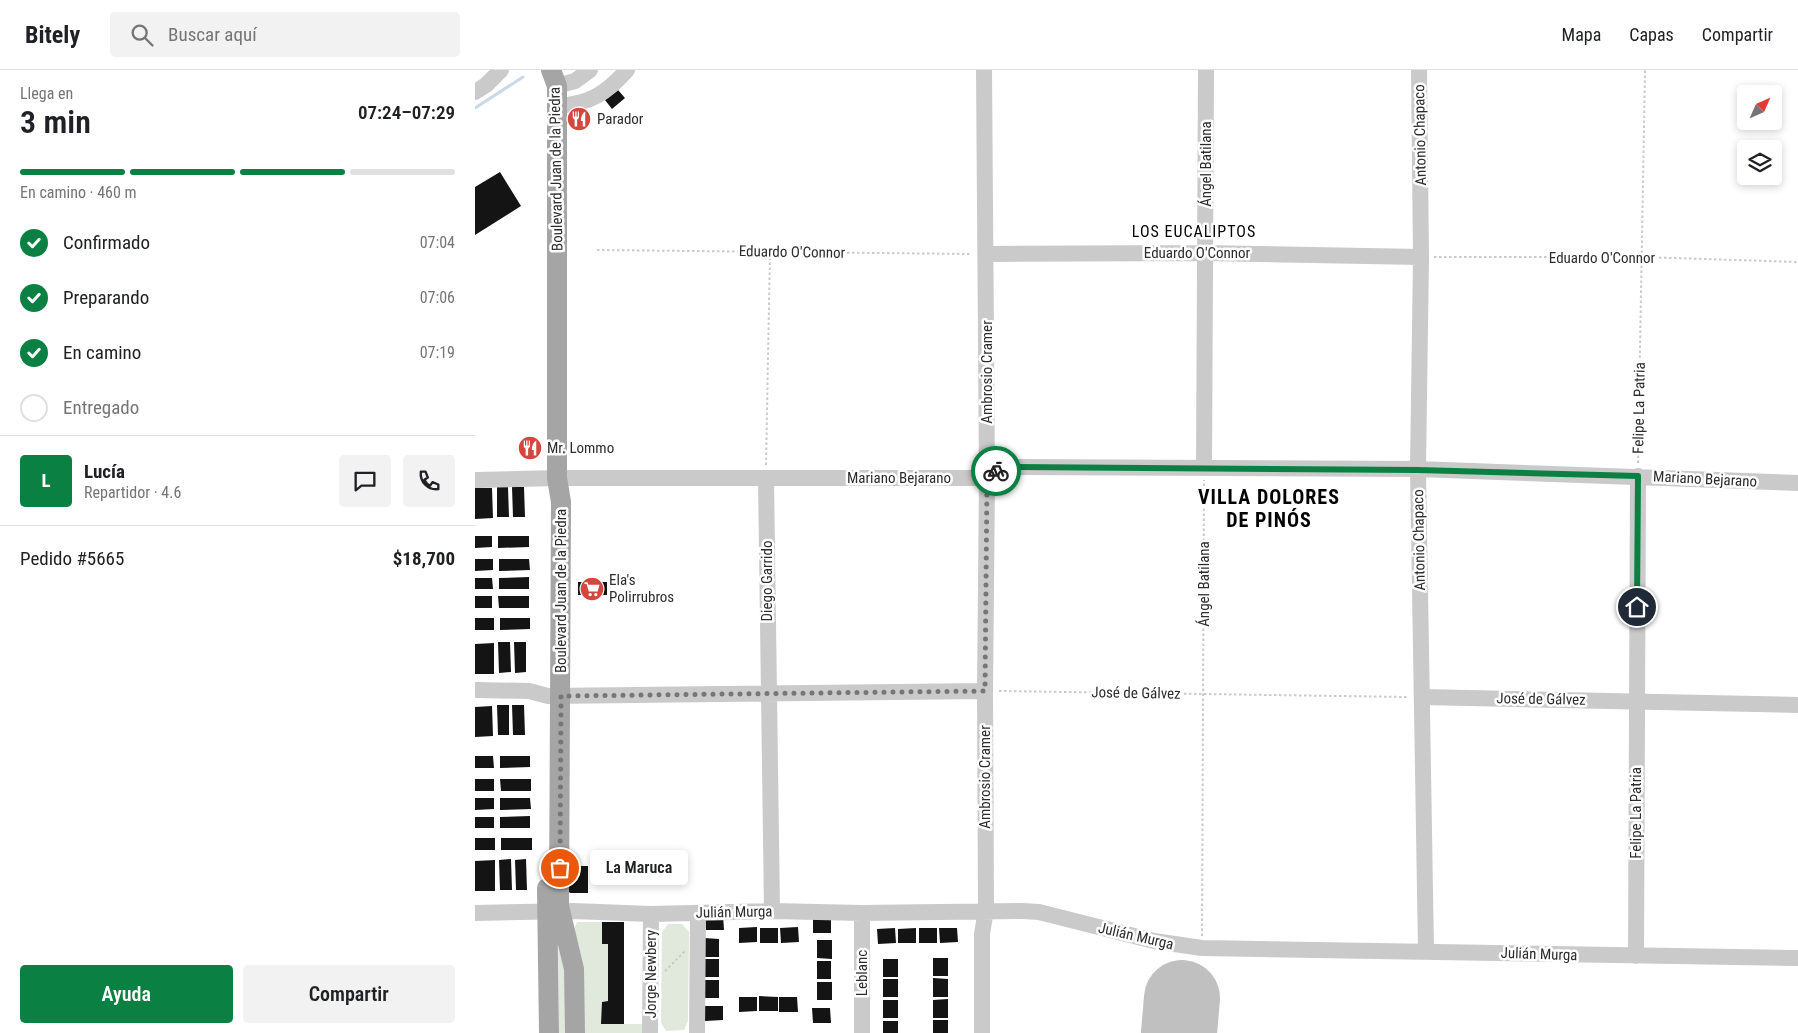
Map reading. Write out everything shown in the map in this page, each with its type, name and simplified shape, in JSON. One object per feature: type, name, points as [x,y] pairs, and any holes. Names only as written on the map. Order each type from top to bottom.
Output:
[{"type":"main road","name":"Boulevard Juan de la Piedra","points":[[549,1033],[553,912],[555,696],[561,502],[557,478],[557,106],[554,78]]},
{"type":"main road","name":"Boulevard Juan de la Piedra","points":[[553,912],[574,969],[575,1033]]},
{"type":"street","points":[[475,92],[486,85],[501,70]]},
{"type":"street","points":[[554,78],[575,81],[590,70]]},
{"type":"street","points":[[557,106],[579,105],[589,102],[627,70]]},
{"type":"street","name":"Ambrosio Cramer","points":[[982,1033],[982,934],[986,910],[985,691],[987,478],[984,70]]},
{"type":"street","name":"Ángel Batilana","points":[[1204,468],[1206,70]]},
{"type":"street","name":"Antonio Chapaco","points":[[1419,70],[1421,256],[1418,470],[1426,951]]},
{"type":"street","name":"Eduardo O'Connor","points":[[986,254],[1205,253],[1421,256]]},
{"type":"street","name":"Mariano Bejarano","points":[[475,480],[557,478],[987,478],[1002,467],[1418,470],[1638,476],[1798,483]]},
{"type":"street","name":"Felipe La Patria","points":[[1636,956],[1638,476]]},
{"type":"street","name":"Diego Garrido","points":[[766,478],[767,692],[772,911]]},
{"type":"street","points":[[475,690],[529,691],[555,696],[767,692],[985,691]]},
{"type":"street","name":"José de Gálvez","points":[[1422,698],[1798,705]]},
{"type":"street","name":"Julián Murga","points":[[475,913],[651,914],[772,911],[862,913],[986,910],[1039,912],[1154,941],[1202,948],[1798,958]]},
{"type":"street","points":[[697,913],[697,1033]]},
{"type":"street","name":"Leblanc","points":[[862,913],[862,1033]]},
{"type":"street","name":"Jorge Newbery","points":[[650,1033],[651,914]]},
{"type":"path","name":"Felipe La Patria","points":[[1638,476],[1645,70]]},
{"type":"path","name":"Eduardo O'Connor","points":[[597,250],[986,254]]},
{"type":"path","points":[[766,478],[770,252]]},
{"type":"path","name":"Eduardo O'Connor","points":[[1421,256],[1641,258],[1798,262]]},
{"type":"path","name":"Ángel Batilana","points":[[1202,948],[1204,468]]},
{"type":"path","name":"José de Gálvez","points":[[985,691],[1422,698]]},
{"type":"path","points":[[651,985],[697,939]]},
{"type":"shaded area","points":[[577,922],[602,922],[602,944],[608,944],[608,1001],[602,1002],[602,1024],[642,1024],[642,1033],[581,1033],[574,929]]},
{"type":"shaded area","points":[[668,924],[682,924],[689,932],[688,1021],[684,1030],[666,1031],[661,1023],[662,932]]},
{"type":"shaded area","points":[[558,931],[566,972],[566,1033],[559,1033]]},
{"type":"building","points":[[618,90],[625,98],[612,109],[605,100]]},
{"type":"building","name":"Parador","points":[[570,113],[587,113],[587,125],[570,125]]},
{"type":"building","points":[[500,172],[521,206],[475,235],[475,187]]},
{"type":"building","points":[[497,487],[508,487],[509,517],[497,517]]},
{"type":"building","points":[[512,487],[524,487],[525,517],[513,517]]},
{"type":"building","points":[[475,488],[492,488],[493,518],[475,519]]},
{"type":"building","points":[[475,536],[492,536],[492,547],[475,548]]},
{"type":"building","points":[[498,536],[529,536],[529,547],[498,548]]},
{"type":"building","points":[[475,559],[493,559],[493,570],[475,571]]},
{"type":"building","points":[[499,559],[529,559],[530,570],[499,571]]},
{"type":"building","points":[[529,577],[529,589],[499,589],[499,578]]},
{"type":"building","points":[[475,578],[492,578],[493,589],[475,589]]},
{"type":"building","name":"Ela's Polirrubros","points":[[578,582],[607,582],[607,595],[578,595]]},
{"type":"building","points":[[475,596],[492,596],[492,608],[475,608]]},
{"type":"building","points":[[498,596],[529,596],[529,608],[499,608]]},
{"type":"building","points":[[475,618],[494,618],[494,630],[475,630]]},
{"type":"building","points":[[500,618],[530,618],[530,629],[500,630]]},
{"type":"building","points":[[498,642],[510,642],[511,672],[499,673]]},
{"type":"building","points":[[514,642],[526,642],[526,672],[515,673]]},
{"type":"building","points":[[494,643],[494,674],[475,674],[475,644]]},
{"type":"building","points":[[497,705],[509,705],[509,735],[498,735]]},
{"type":"building","points":[[512,705],[524,705],[525,735],[513,735]]},
{"type":"building","points":[[492,706],[493,736],[475,737],[475,707]]},
{"type":"building","points":[[475,756],[493,756],[494,768],[475,768]]},
{"type":"building","points":[[500,756],[530,756],[530,767],[500,768]]},
{"type":"building","points":[[475,779],[494,779],[494,791],[475,791]]},
{"type":"building","points":[[500,779],[531,779],[531,791],[501,791]]},
{"type":"building","points":[[475,798],[494,798],[494,809],[475,810]]},
{"type":"building","points":[[500,798],[530,798],[531,809],[500,810]]},
{"type":"building","points":[[530,816],[530,828],[500,828],[500,817]]},
{"type":"building","points":[[475,817],[494,817],[494,828],[475,828]]},
{"type":"building","points":[[475,838],[495,838],[495,850],[475,850]]},
{"type":"building","points":[[501,838],[532,838],[532,850],[501,850]]},
{"type":"building","points":[[511,859],[512,890],[500,890],[499,860]]},
{"type":"building","points":[[526,859],[527,890],[516,890],[515,860]]},
{"type":"building","points":[[495,860],[495,891],[475,891],[475,861]]},
{"type":"building","points":[[565,866],[588,866],[588,893],[570,893],[565,887]]},
{"type":"building","points":[[705,915],[723,915],[724,930],[706,930]]},
{"type":"building","points":[[813,918],[831,918],[831,933],[813,933]]},
{"type":"building","points":[[602,922],[624,922],[624,1024],[601,1024],[602,1002],[608,1001],[608,944],[602,944]]},
{"type":"building","points":[[757,927],[757,942],[739,943],[739,928]]},
{"type":"building","points":[[798,927],[799,942],[781,943],[780,928]]},
{"type":"building","points":[[760,928],[778,928],[778,943],[760,943]]},
{"type":"building","points":[[895,928],[896,943],[878,944],[877,929]]},
{"type":"building","points":[[916,928],[916,943],[898,943],[898,929]]},
{"type":"building","points":[[919,928],[937,928],[937,943],[919,943]]},
{"type":"building","points":[[939,928],[957,928],[958,942],[940,943]]},
{"type":"building","points":[[704,938],[719,939],[719,957],[704,957]]},
{"type":"building","points":[[817,940],[832,940],[832,959],[817,958]]},
{"type":"building","points":[[933,958],[948,958],[948,976],[933,976]]},
{"type":"building","points":[[704,959],[719,959],[719,977],[704,977]]},
{"type":"building","points":[[883,959],[898,959],[898,977],[883,977]]},
{"type":"building","points":[[817,961],[831,961],[831,979],[817,979]]},
{"type":"building","points":[[933,978],[948,979],[948,997],[933,997]]},
{"type":"building","points":[[883,979],[898,979],[898,997],[883,997]]},
{"type":"building","points":[[704,980],[719,980],[719,998],[704,998]]},
{"type":"building","points":[[817,982],[832,982],[832,1000],[817,1000]]},
{"type":"building","points":[[759,996],[778,997],[778,1011],[759,1011]]},
{"type":"building","points":[[739,997],[757,997],[757,1011],[739,1012]]},
{"type":"building","points":[[779,997],[797,997],[798,1012],[779,1012]]},
{"type":"building","points":[[948,999],[948,1018],[933,1018],[933,1000]]},
{"type":"building","points":[[883,1000],[898,1000],[898,1018],[883,1018]]},
{"type":"building","points":[[705,1006],[723,1006],[723,1020],[705,1021]]},
{"type":"building","points":[[812,1008],[830,1008],[831,1023],[813,1023]]},
{"type":"building","points":[[933,1020],[948,1020],[948,1033],[933,1033]]},
{"type":"building","points":[[883,1021],[898,1021],[898,1033],[883,1033]]},
{"type":"waterway","points":[[475,108],[523,77]]},
{"type":"runway","points":[[1179,1033],[1182,998]]},
{"type":"way so far","points":[[560,868],[561,696],[767,692],[985,691],[987,478],[996,471]]},
{"type":"place","name":"Parador","points":[[579,119]]},
{"type":"place","name":"Mr. Lommo","points":[[530,448]]},
{"type":"place","name":"Ela's Polirrubros","points":[[592,589]]},
{"type":"place","name":"La Maruca","points":[[560,868]]},
{"type":"district","name":"LOS EUCALIPTOS","points":[[1194,231]]},
{"type":"district","name":"VILLA DOLORES DE PINÓS","points":[[1269,508]]},
{"type":"route","points":[[996,471],[1002,467],[1340,469],[1638,476],[1637,607]]}]
